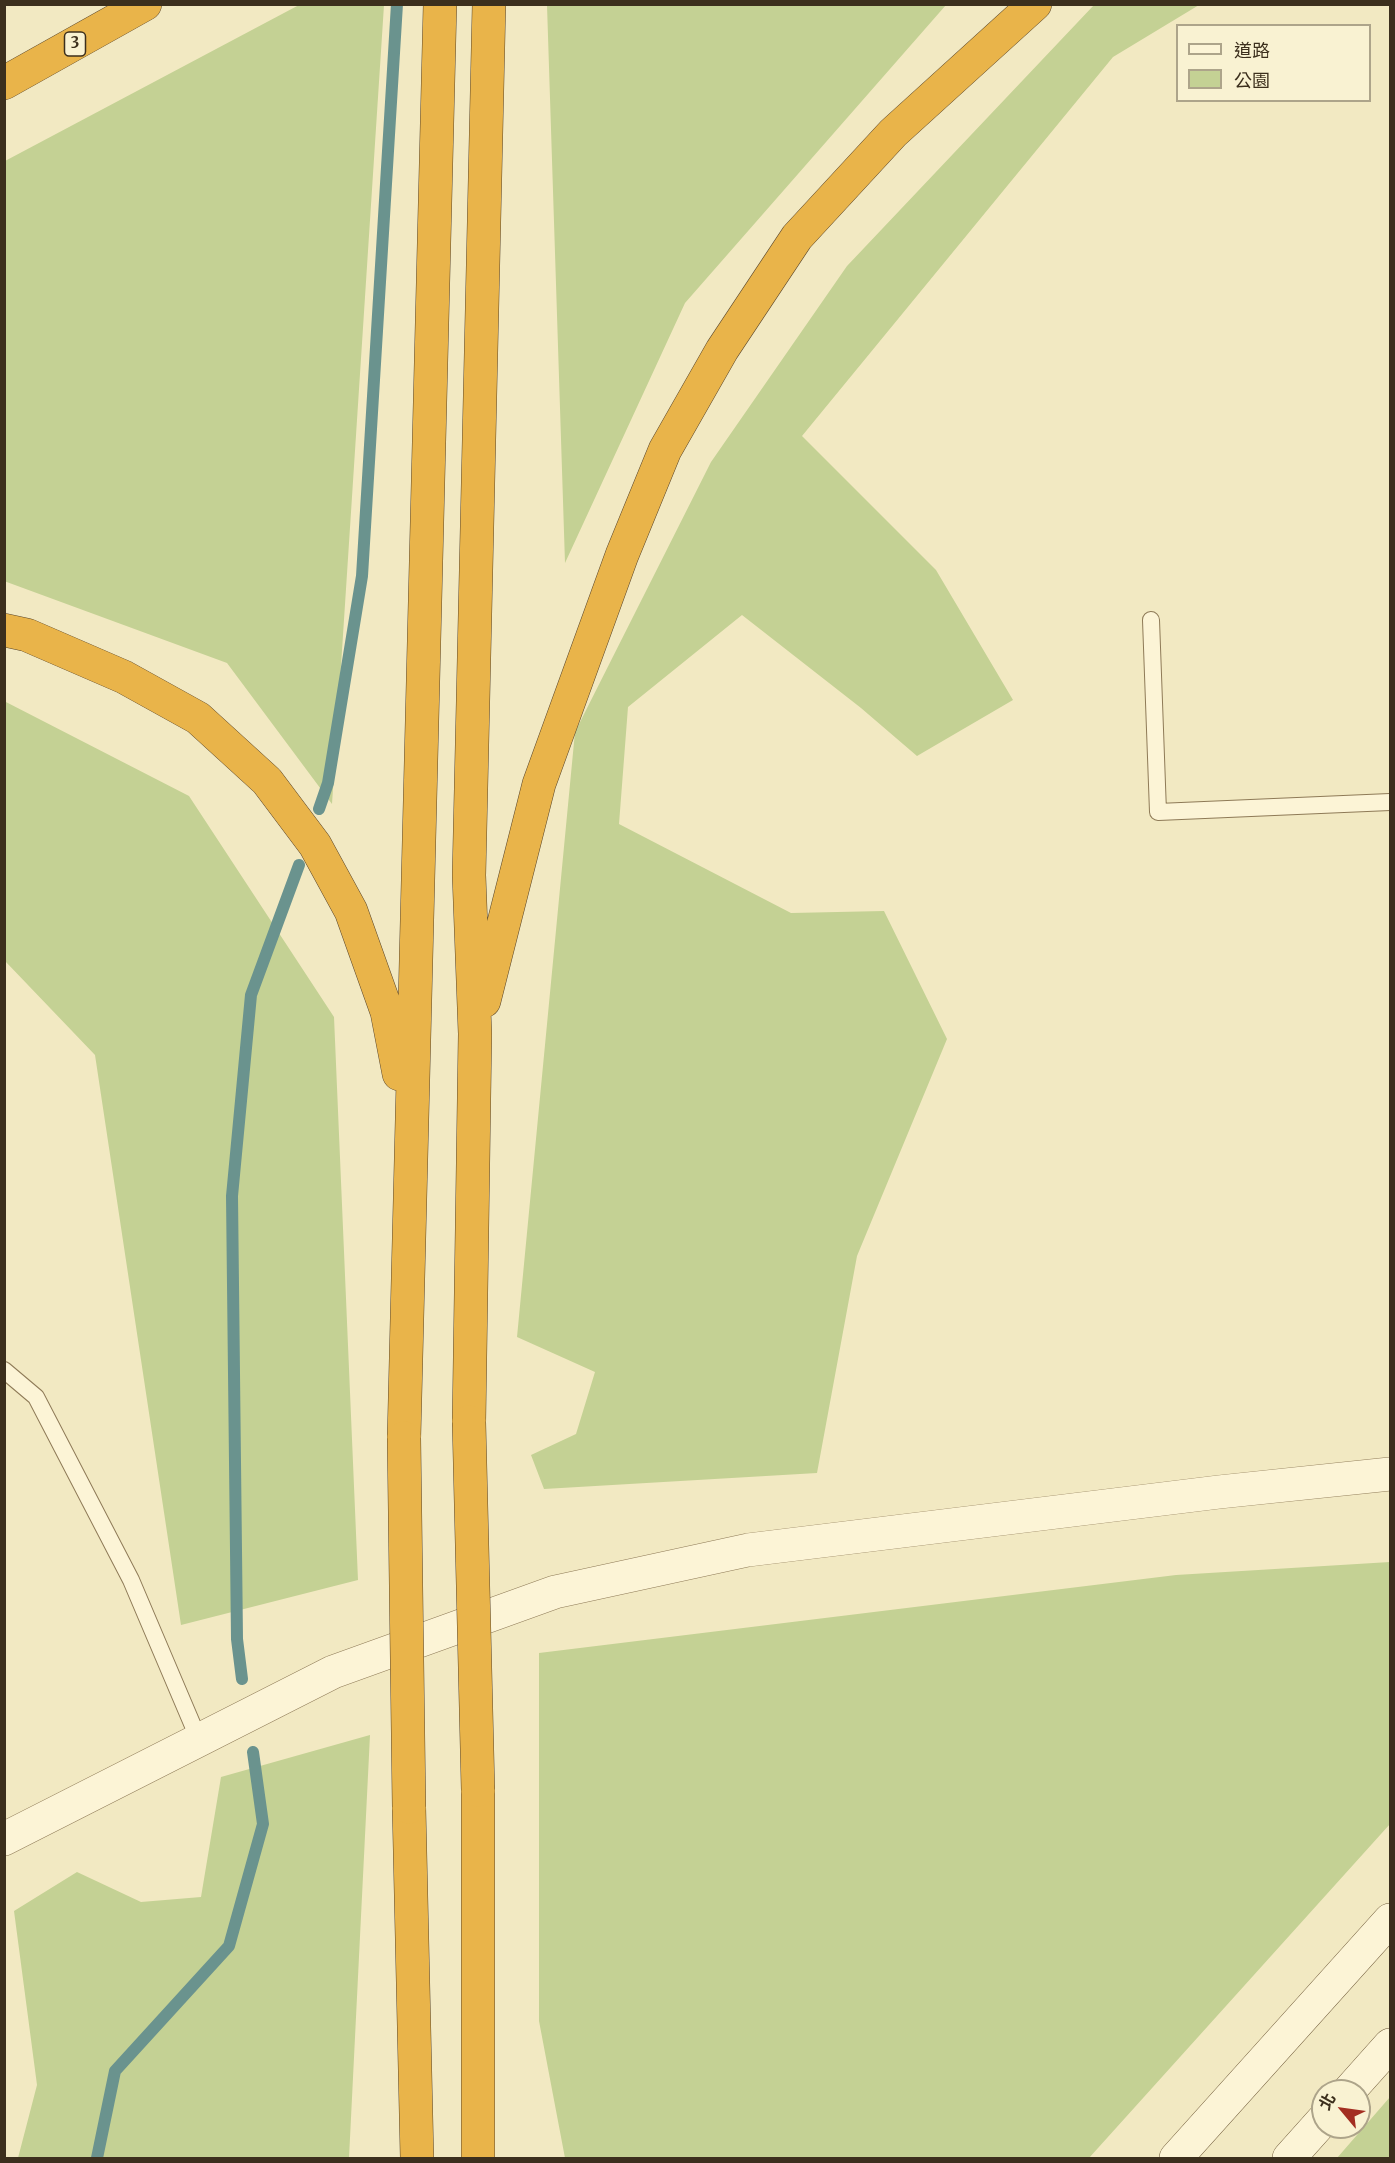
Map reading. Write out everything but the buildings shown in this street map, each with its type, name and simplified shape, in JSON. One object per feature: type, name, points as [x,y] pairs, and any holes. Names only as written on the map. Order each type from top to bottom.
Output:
[{"type":"highway","name":"3","points":[[4,83],[145,4]]},
{"type":"highway","points":[[417,2158],[404,1438],[440,4]]},
{"type":"highway","points":[[478,2157],[478,1790],[469,1422],[475,1034],[469,875],[489,4]]},
{"type":"highway","points":[[475,1034],[539,784],[622,555],[665,450],[722,350],[797,237],[893,133],[1035,4]]},
{"type":"highway","points":[[4,630],[27,635],[124,677],[198,718],[267,781],[315,845],[351,910],[387,1012],[411,1144]]},
{"type":"street","points":[[4,1839],[333,1672],[555,1592],[748,1550],[1207,1493],[1390,1474]]},
{"type":"street","points":[[1176,2158],[1390,1920]]},
{"type":"street","points":[[1359,2079],[1390,2044]]},
{"type":"street","points":[[1289,2158],[1311,2133]]},
{"type":"lane","points":[[1151,620],[1158,812],[1390,802]]},
{"type":"lane","points":[[4,1370],[36,1397],[131,1580],[200,1740]]},
{"type":"green space","points":[[299,5],[384,5],[332,804],[227,663],[4,581],[5,161]]},
{"type":"green space","points":[[547,5],[946,5],[685,303],[565,563]]},
{"type":"green space","points":[[1094,5],[1199,5],[1113,57],[802,436],[936,570],[1013,700],[917,756],[861,708],[742,615],[628,707],[619,824],[791,913],[884,911],[947,1039],[857,1256],[817,1473],[544,1489],[531,1455],[576,1434],[595,1372],[517,1337],[575,732],[711,462],[847,266]]},
{"type":"green space","points":[[4,701],[189,796],[334,1017],[358,1580],[181,1625],[95,1055],[5,961]]},
{"type":"green space","points":[[1390,1562],[1390,1824],[1089,2158],[565,2158],[539,2021],[539,1653],[1176,1575]]},
{"type":"green space","points":[[370,1735],[349,2158],[18,2158],[37,2085],[14,1911],[77,1872],[141,1902],[201,1897],[221,1777]]},
{"type":"green space","points":[[1390,2097],[1390,2158],[1337,2158],[1354,2139],[1371,2139],[1371,2119]]},
{"type":"waterway","points":[[319,809],[328,783],[362,576],[397,4]]},
{"type":"waterway","points":[[242,1679],[237,1639],[232,1196],[251,995],[299,865]]},
{"type":"waterway","points":[[97,2158],[115,2071],[229,1946],[263,1824],[253,1752]]}]
